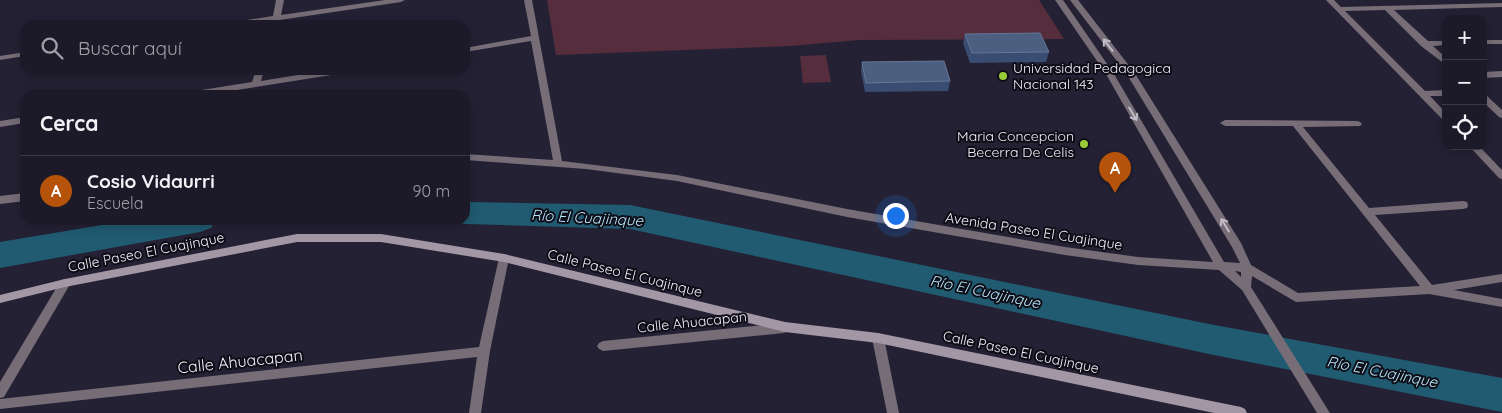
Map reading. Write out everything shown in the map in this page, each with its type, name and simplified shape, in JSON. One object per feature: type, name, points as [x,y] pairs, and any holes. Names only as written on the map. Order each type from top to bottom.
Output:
[{"type":"street","points":[[275,20],[280,0]]},
{"type":"street","points":[[281,20],[401,0]]},
{"type":"street","points":[[528,0],[551,116],[558,164]]},
{"type":"street","points":[[1058,0],[1110,74],[1221,266],[1246,287],[1324,413]]},
{"type":"street","points":[[1074,0],[1130,72],[1238,246],[1247,268],[1246,287]]},
{"type":"street","points":[[1330,0],[1442,114]]},
{"type":"street","points":[[1338,9],[1502,5]]},
{"type":"street","points":[[1386,7],[1443,60]]},
{"type":"street","points":[[470,49],[535,38]]},
{"type":"street","points":[[1487,42],[1502,42]]},
{"type":"street","points":[[1424,44],[1442,43]]},
{"type":"street","points":[[0,58],[20,55]]},
{"type":"street","points":[[1110,74],[1130,72]]},
{"type":"street","points":[[1487,75],[1502,74]]},
{"type":"street","points":[[255,85],[258,75]]},
{"type":"street","points":[[222,90],[314,75]]},
{"type":"street","points":[[1422,94],[1442,93]]},
{"type":"street","points":[[1497,106],[1502,115]]},
{"type":"street","points":[[0,124],[20,121]]},
{"type":"street","points":[[1225,123],[1357,124]]},
{"type":"street","points":[[1296,124],[1429,290],[1502,278]]},
{"type":"street","points":[[1477,150],[1502,176]]},
{"type":"street","name":"Avenida Paseo El Cuajinque","points":[[470,157],[558,164],[677,178],[847,213],[1065,251],[1138,260],[1247,268],[1296,298],[1429,290],[1502,303]]},
{"type":"street","points":[[0,200],[20,198]]},
{"type":"street","points":[[1367,212],[1463,204]]},
{"type":"street","name":"Calle Paseo El Cuajinque","points":[[0,299],[66,283],[297,238],[380,238],[504,258],[785,327],[878,338],[1241,413]]},
{"type":"street","points":[[475,413],[484,351],[504,258]]},
{"type":"street","points":[[0,393],[4,377],[66,283]]},
{"type":"street","name":"Calle Ahuacapan","points":[[603,346],[785,327]]},
{"type":"street","points":[[878,338],[893,413]]},
{"type":"street","name":"Calle Ahuacapan","points":[[0,404],[484,351]]},
{"type":"shaded area","points":[[547,0],[1039,0],[1064,39],[859,40],[791,46],[556,55]]},
{"type":"shaded area","points":[[826,55],[831,82],[803,83],[800,56]]},
{"type":"building","points":[[1040,33],[1049,52],[972,53],[965,34]]},
{"type":"building","points":[[944,61],[950,81],[866,83],[862,62]]},
{"type":"waterway","name":"Río El Cuajinque","points":[[470,213],[630,217],[1209,339],[1502,395]]},
{"type":"waterway","name":"Río El Cuajinque","points":[[0,255],[171,225]]},
{"type":"place","name":"Universidad Pedagogica Nacional 143","points":[[1003,76]]},
{"type":"place","name":"Maria Concepcion Becerra De Celis","points":[[1084,144]]},
{"type":"place","name":"Cosio Vidaurri","points":[[1115,193]]}]
